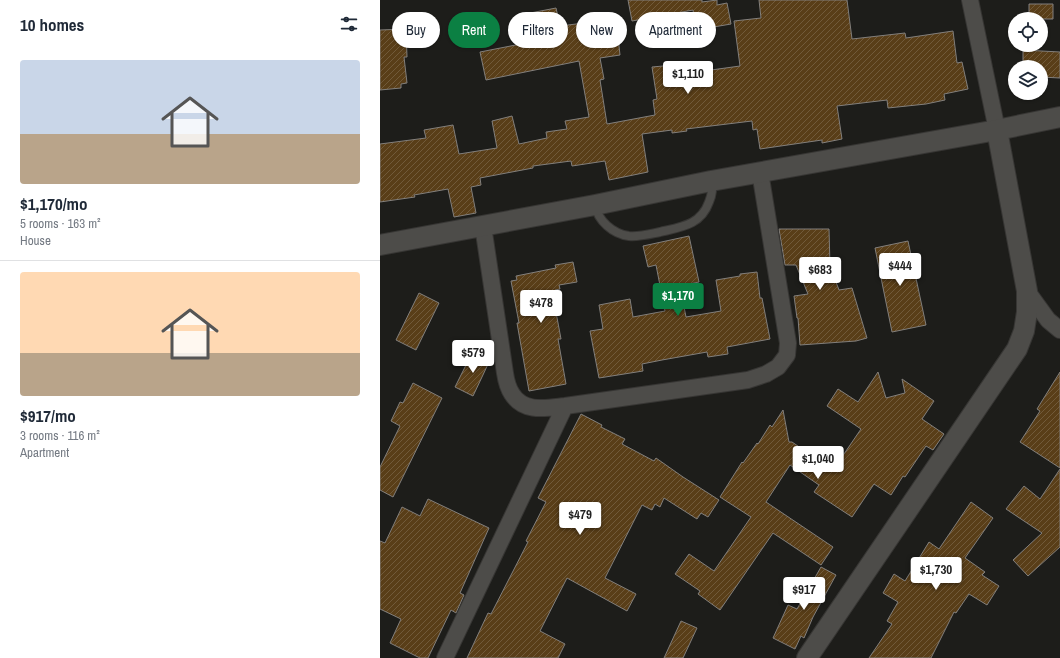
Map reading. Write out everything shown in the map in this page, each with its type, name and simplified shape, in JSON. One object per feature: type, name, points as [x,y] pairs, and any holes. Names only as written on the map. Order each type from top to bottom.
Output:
[{"type":"street","points":[[807,658],[1017,349],[1024,331],[1027,312],[1027,291],[997,130],[970,0]]},
{"type":"street","points":[[380,245],[595,205],[711,181],[997,130],[1060,117]]},
{"type":"street","points":[[483,226],[505,373],[511,394],[518,402],[527,407],[540,408],[565,406],[748,380],[766,374],[778,367],[787,355],[788,343],[760,172]]},
{"type":"street","points":[[1027,291],[1048,320],[1060,330]]},
{"type":"street","points":[[445,658],[565,406]]},
{"type":"lane","points":[[595,205],[596,210],[602,220],[609,228],[619,234],[641,236],[681,228],[691,224],[700,217],[707,208],[711,198],[711,181]]},
{"type":"building","points":[[628,0],[702,0],[702,2],[717,0],[717,5],[727,3],[731,24],[716,27],[716,12],[693,12],[693,10],[682,12],[635,12],[635,20],[632,21]]},
{"type":"building","points":[[759,0],[847,0],[852,39],[905,33],[906,38],[953,31],[957,63],[962,62],[968,89],[944,94],[945,100],[926,104],[888,108],[887,100],[837,106],[842,139],[822,143],[822,140],[760,149],[757,129],[753,130],[752,121],[686,129],[687,131],[672,133],[672,130],[642,134],[648,172],[609,180],[605,161],[572,166],[571,161],[533,166],[533,168],[480,178],[481,185],[471,187],[476,213],[454,217],[448,189],[414,195],[415,197],[380,202],[380,144],[426,138],[424,130],[453,125],[459,154],[497,148],[492,121],[512,116],[519,144],[547,138],[546,132],[567,129],[565,121],[589,117],[579,61],[486,80],[480,52],[508,47],[508,48],[568,48],[568,25],[576,24],[576,48],[619,48],[620,55],[600,58],[604,79],[600,80],[607,124],[655,115],[653,100],[657,99],[652,67],[674,65],[675,75],[740,66],[734,21],[761,18]]},
{"type":"building","points":[[1029,4],[1053,4],[1053,19],[1048,19],[1048,12],[1029,12]]},
{"type":"building","points":[[556,8],[557,12],[535,12]]},
{"type":"building","points":[[380,30],[392,30],[392,48],[407,48],[407,57],[404,57],[407,83],[401,84],[401,88],[380,90]]},
{"type":"building","points":[[1023,52],[1060,52],[1060,78],[1048,77],[1048,60],[1023,60]]},
{"type":"building","points":[[779,229],[829,229],[830,266],[839,290],[852,288],[867,338],[856,341],[800,345],[798,318],[794,296],[808,294],[796,265],[785,265]]},
{"type":"building","points":[[689,236],[699,282],[680,286],[686,317],[721,311],[716,280],[740,276],[740,274],[757,272],[760,298],[762,298],[770,339],[727,347],[728,354],[708,357],[707,352],[662,360],[642,364],[643,371],[599,378],[590,331],[603,329],[599,305],[630,299],[633,317],[665,311],[656,265],[648,267],[643,246]]},
{"type":"building","points":[[908,241],[926,325],[892,332],[875,248]]},
{"type":"building","points":[[573,262],[577,282],[559,285],[560,289],[555,290],[558,306],[555,307],[561,339],[558,339],[566,384],[529,391],[511,281],[517,280],[516,276],[556,268],[555,265]]},
{"type":"building","points":[[419,293],[439,303],[416,350],[396,340]]},
{"type":"building","points":[[479,355],[490,360],[473,396],[455,387],[470,357]]},
{"type":"building","points":[[878,372],[886,398],[905,393],[902,379],[934,401],[922,419],[944,434],[933,450],[926,446],[905,477],[903,476],[891,495],[874,484],[852,517],[814,492],[819,485],[790,465],[766,502],[833,547],[821,565],[773,533],[720,610],[698,594],[700,591],[675,574],[689,554],[714,571],[751,517],[720,497],[742,462],[743,463],[757,443],[758,444],[770,425],[772,427],[783,410],[789,442],[792,442],[833,470],[861,429],[827,406],[838,389],[858,402]]},
{"type":"building","points":[[1060,372],[1060,468],[1020,442],[1040,411],[1037,409]]},
{"type":"building","points":[[413,383],[442,398],[393,497],[380,490],[380,467],[400,426],[391,421],[400,402],[403,403]]},
{"type":"building","points":[[581,414],[602,425],[601,427],[625,439],[622,444],[654,461],[656,458],[719,500],[708,517],[701,513],[697,519],[664,498],[660,507],[655,504],[652,510],[642,505],[605,578],[636,594],[627,611],[567,578],[540,631],[565,644],[558,658],[467,658],[488,613],[491,614],[528,542],[526,541],[546,502],[538,498]]},
{"type":"building","points":[[1060,469],[1060,547],[1028,576],[1013,560],[1042,533],[1006,509],[1024,486],[1040,499]]},
{"type":"building","points":[[428,499],[489,528],[460,593],[464,595],[456,613],[451,610],[428,658],[420,658],[390,643],[401,619],[380,609],[380,541],[385,543],[402,507],[420,516]]},
{"type":"building","points":[[971,502],[993,518],[965,558],[985,572],[982,575],[999,586],[987,605],[969,594],[956,613],[954,612],[931,658],[869,658],[892,624],[887,621],[898,602],[883,593],[894,574],[905,581],[929,542],[939,549]]},
{"type":"building","points":[[821,567],[836,575],[813,617],[804,638],[801,636],[795,649],[773,638],[788,605],[797,609]]},
{"type":"building","points":[[681,621],[697,628],[683,658],[664,658]]}]
